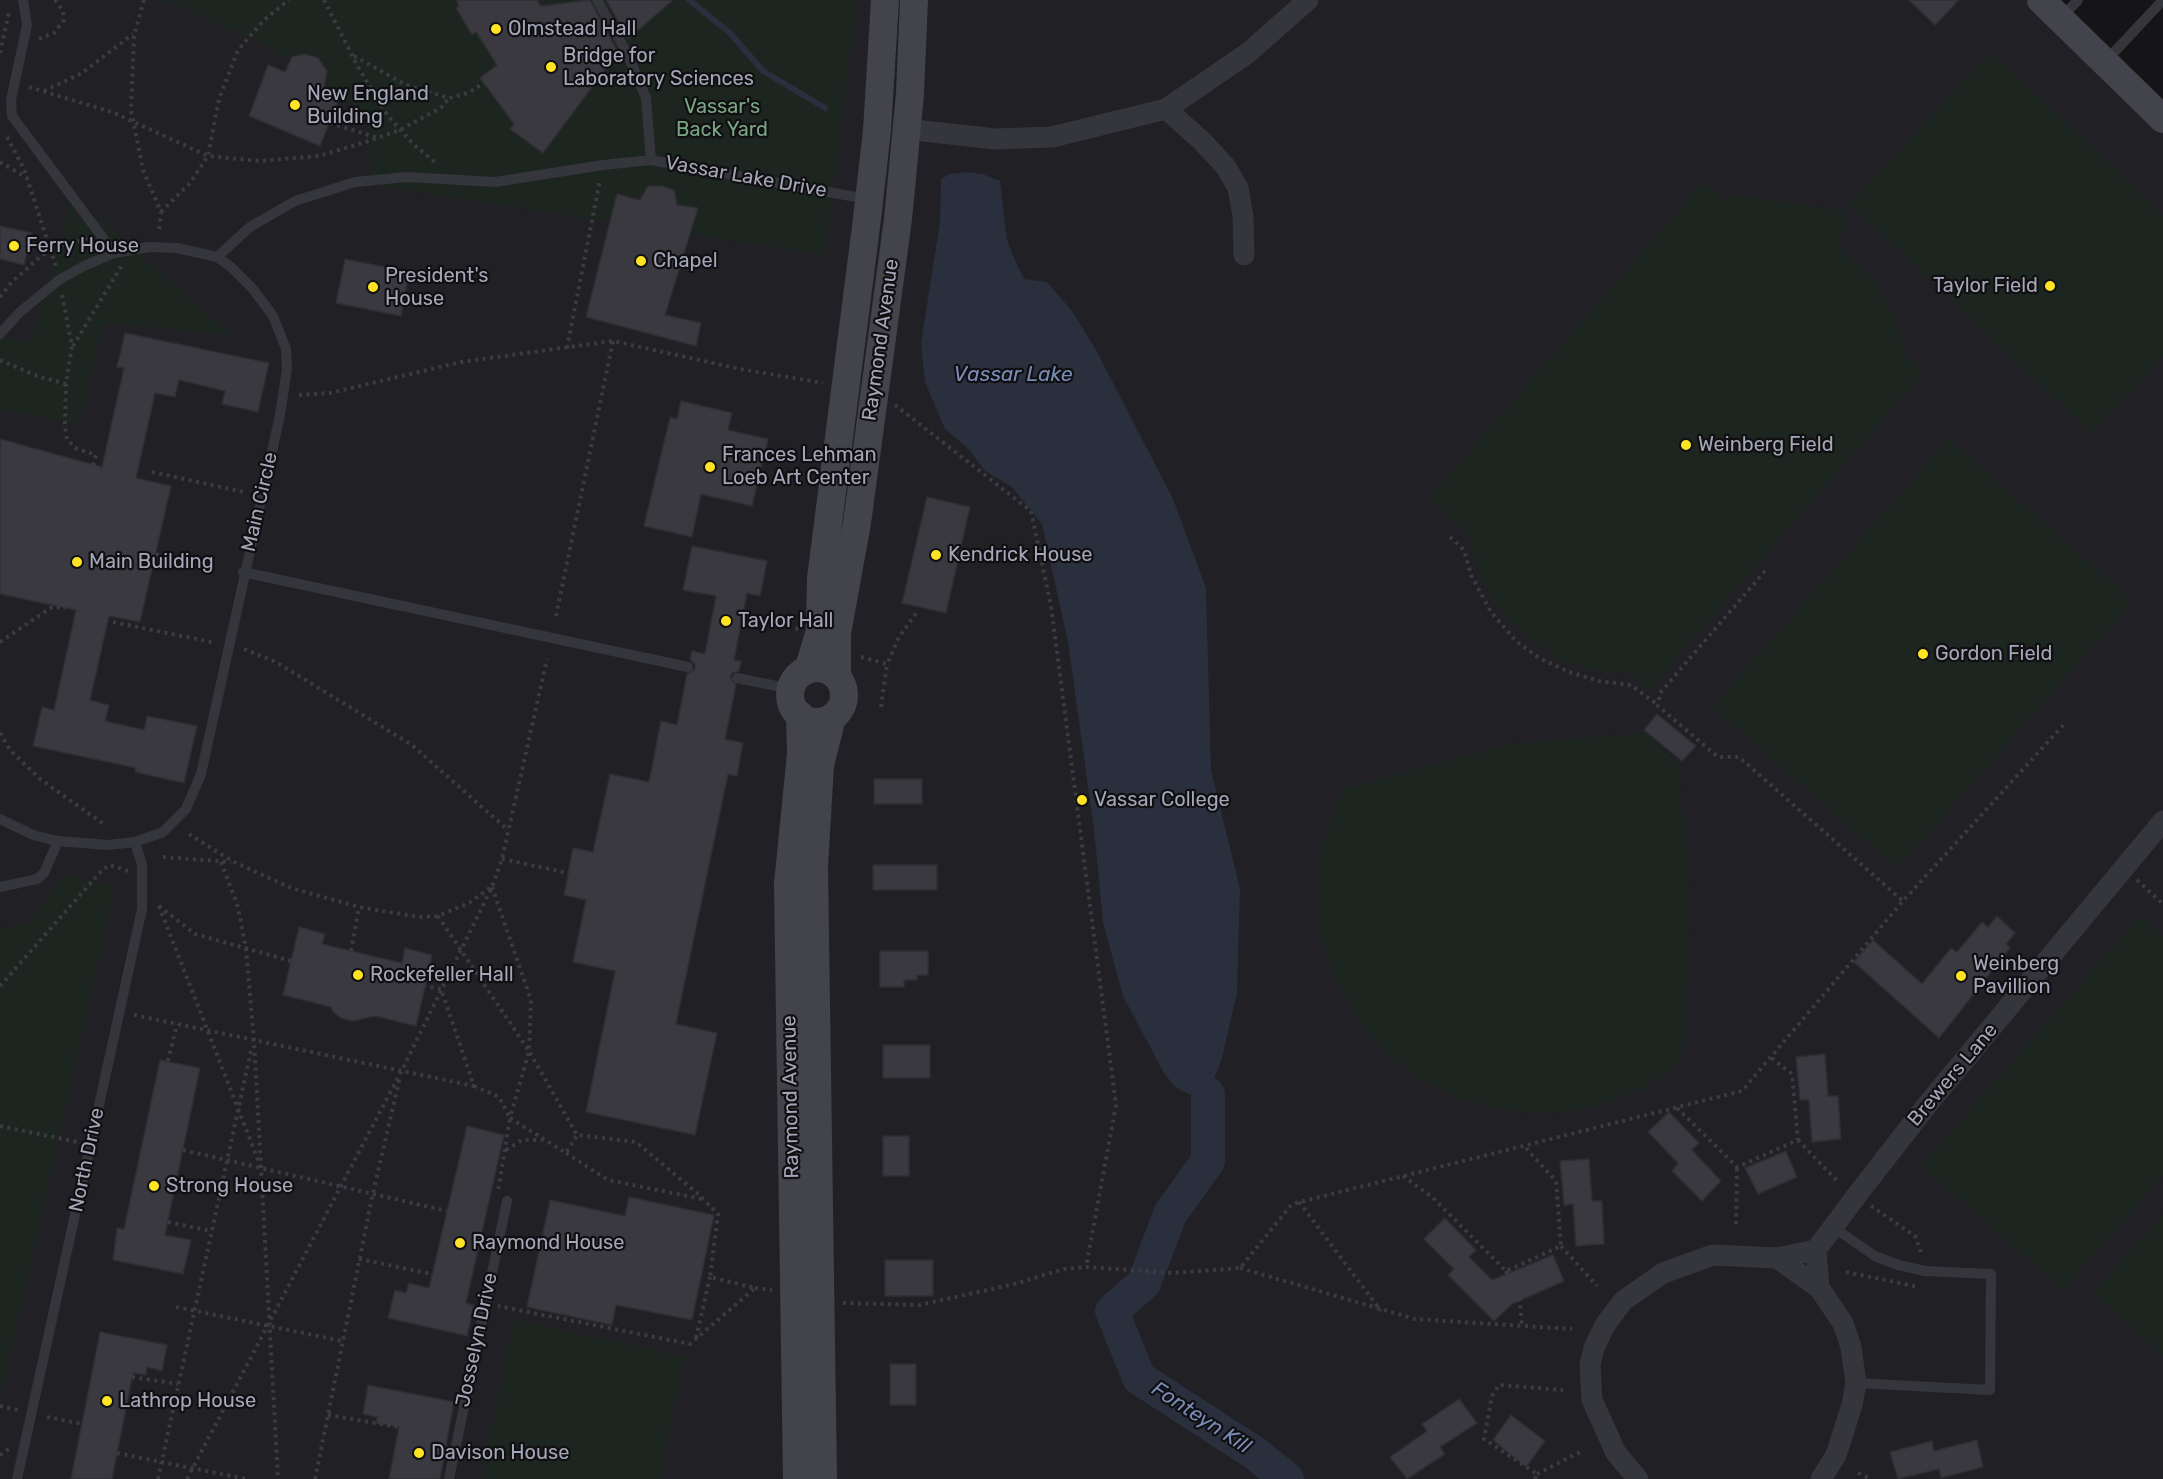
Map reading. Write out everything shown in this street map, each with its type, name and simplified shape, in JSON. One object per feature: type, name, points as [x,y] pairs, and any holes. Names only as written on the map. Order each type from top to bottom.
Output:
[{"type":"main road","name":"Raymond Avenue","points":[[823,1479],[814,867],[820,765],[832,717],[843,702],[844,666],[837,633],[857,523],[849,359],[869,200],[885,0]]},
{"type":"main road","name":"Raymond Avenue","points":[[797,1479],[788,884],[801,754],[799,691],[820,631],[821,578],[852,448],[898,219],[914,0]]},
{"type":"main road","points":[[2060,6],[2104,62],[2163,119]]},
{"type":"main road","points":[[832,717],[819,722],[799,691],[824,669],[844,666]]},
{"type":"street","points":[[906,129],[995,139],[1052,136],[1166,109],[1248,53],[1308,0]]},
{"type":"street","points":[[1166,109],[1226,167],[1238,188],[1243,216],[1244,255]]},
{"type":"street","name":"Brewers Lane","points":[[1816,1250],[1927,1105],[2163,821]]},
{"type":"street","points":[[1638,1479],[1616,1453],[1592,1400],[1590,1365],[1605,1324],[1623,1301],[1643,1286],[1687,1263],[1713,1255],[1777,1258],[1816,1250],[1819,1288]]},
{"type":"street","points":[[1777,1258],[1819,1288],[1842,1323],[1851,1347],[1856,1383],[1845,1431],[1836,1455],[1821,1479]]},
{"type":"lane","points":[[23,0],[27,25],[11,100],[12,116],[114,253]]},
{"type":"lane","name":"Vassar Lake Drive","points":[[597,0],[628,55],[646,98],[651,160],[855,195],[869,200]]},
{"type":"lane","points":[[2104,62],[2163,0]]},
{"type":"lane","points":[[217,257],[250,227],[295,201],[355,182],[407,177],[495,182],[651,160]]},
{"type":"lane","name":"Main Circle","points":[[0,334],[20,312],[59,280],[114,253],[149,248],[177,248],[217,257],[231,267],[253,289],[273,316],[286,349],[287,369],[280,415],[194,794],[177,821],[163,832],[135,842],[108,845],[58,841],[33,835],[0,819]]},
{"type":"lane","points":[[243,573],[688,667]]},
{"type":"lane","points":[[737,678],[799,691]]},
{"type":"lane","points":[[0,887],[37,879],[44,873],[58,841]]},
{"type":"lane","name":"North Drive","points":[[17,1479],[142,909],[142,865],[135,842]]},
{"type":"lane","name":"Josselyn Drive","points":[[449,1479],[507,1201]]},
{"type":"lane","points":[[1833,1227],[1884,1261],[1925,1270],[1991,1274],[1990,1390],[1856,1383]]},
{"type":"path","points":[[37,44],[39,37],[54,33],[64,20],[63,11],[56,0]]},
{"type":"path","points":[[144,0],[135,33],[132,122],[143,170],[161,212],[159,231]]},
{"type":"path","points":[[161,212],[190,183],[208,156],[219,99],[233,59],[258,25],[289,0]]},
{"type":"path","points":[[324,0],[372,92],[400,130],[436,163]]},
{"type":"path","points":[[0,53],[10,10]]},
{"type":"path","points":[[44,91],[82,73],[135,33]]},
{"type":"path","points":[[352,55],[406,85],[449,98],[468,93],[484,84]]},
{"type":"path","points":[[22,85],[92,104],[208,156],[260,161],[299,159],[335,152],[378,138],[400,130],[442,107],[449,98]]},
{"type":"path","points":[[330,123],[378,138]]},
{"type":"path","points":[[6,135],[27,179],[51,250]]},
{"type":"path","points":[[0,162],[27,179]]},
{"type":"path","points":[[567,348],[603,165]]},
{"type":"path","points":[[0,297],[11,283],[51,250],[91,237]]},
{"type":"path","points":[[94,485],[90,477],[96,455],[75,448],[67,439],[64,426],[66,384],[72,346],[122,265]]},
{"type":"path","points":[[556,616],[613,341]]},
{"type":"path","points":[[299,395],[330,393],[461,362],[613,341],[740,369],[823,382]]},
{"type":"path","points":[[0,360],[37,376],[66,384]]},
{"type":"path","points":[[891,402],[1032,511],[1051,606],[1116,1105],[1086,1267]]},
{"type":"path","points":[[152,471],[244,492]]},
{"type":"path","points":[[1450,537],[1464,550],[1471,574],[1491,612],[1516,641],[1539,658],[1569,672],[1599,681],[1631,686],[1659,706],[1718,757],[1739,757],[1903,902]]},
{"type":"path","points":[[1659,706],[1659,693],[1765,571]]},
{"type":"path","points":[[0,642],[52,607],[65,608]]},
{"type":"path","points":[[881,707],[887,664],[899,637],[917,612]]},
{"type":"path","points":[[113,622],[216,644]]},
{"type":"path","points":[[243,649],[276,662],[412,745],[508,831]]},
{"type":"path","points":[[187,1479],[402,1070],[492,887],[502,860],[547,659]]},
{"type":"path","points":[[844,666],[887,664]]},
{"type":"path","points":[[1240,1268],[1292,1204],[1742,1091],[1903,902],[2066,722]]},
{"type":"path","points":[[0,734],[10,750],[40,778],[105,825]]},
{"type":"path","points":[[189,834],[232,861],[291,888],[359,907],[419,917],[438,916],[469,903],[492,887]]},
{"type":"path","points":[[163,857],[232,861]]},
{"type":"path","points":[[502,860],[568,873]]},
{"type":"path","points":[[222,862],[238,907],[246,949],[254,1040],[278,1479]]},
{"type":"path","points":[[0,986],[104,870],[110,865],[128,871]]},
{"type":"path","points":[[2123,868],[2163,904]]},
{"type":"path","points":[[492,887],[531,1000],[529,1051],[510,1118],[608,1179],[703,1199]]},
{"type":"path","points":[[261,1168],[237,1112],[159,906],[195,934],[291,961]]},
{"type":"path","points":[[351,951],[359,907]]},
{"type":"path","points":[[438,916],[529,1051],[577,1135]]},
{"type":"path","points":[[425,986],[441,989]]},
{"type":"path","points":[[134,1015],[474,1086],[441,989]]},
{"type":"path","points":[[168,1061],[177,1024]]},
{"type":"path","points":[[158,1479],[254,1040]]},
{"type":"path","points":[[1770,1057],[1792,1074],[1798,1140],[1839,1183]]},
{"type":"path","points":[[315,1479],[373,1193],[402,1070]]},
{"type":"path","points":[[1676,1108],[1737,1167],[1736,1224]]},
{"type":"path","points":[[0,1126],[79,1142]]},
{"type":"path","points":[[566,1153],[577,1135]]},
{"type":"path","points":[[577,1135],[636,1142],[718,1214],[710,1277],[696,1339]]},
{"type":"path","points":[[506,1150],[522,1140],[546,1141]]},
{"type":"path","points":[[1737,1167],[1798,1140]]},
{"type":"path","points":[[1524,1146],[1556,1181],[1561,1246],[1597,1286]]},
{"type":"path","points":[[183,1149],[447,1211]]},
{"type":"path","points":[[1402,1176],[1432,1197],[1506,1271],[1520,1301],[1522,1326]]},
{"type":"path","points":[[1857,1195],[1915,1236],[1925,1270]]},
{"type":"path","points":[[1299,1202],[1382,1311]]},
{"type":"path","points":[[168,1222],[211,1231]]},
{"type":"path","points":[[1506,1271],[1561,1246]]},
{"type":"path","points":[[359,1259],[432,1274]]},
{"type":"path","points":[[834,1303],[920,1305],[1014,1284],[1042,1273],[1086,1267],[1173,1273],[1240,1268],[1415,1320],[1572,1329]]},
{"type":"path","points":[[1846,1272],[1900,1285],[1926,1287]]},
{"type":"path","points":[[484,1303],[690,1344],[755,1288],[710,1277]]},
{"type":"path","points":[[176,1308],[342,1341]]},
{"type":"path","points":[[132,1377],[178,1384]]},
{"type":"path","points":[[1563,1390],[1499,1385],[1492,1396],[1484,1439],[1536,1476],[1580,1452]]},
{"type":"path","points":[[0,1406],[19,1410]]},
{"type":"path","points":[[328,1414],[399,1427]]},
{"type":"path","points":[[46,1417],[81,1424]]},
{"type":"path","points":[[0,1455],[11,1447]]},
{"type":"path","points":[[117,1453],[246,1479]]},
{"type":"path","points":[[1858,1473],[1871,1479]]},
{"type":"shaded area","name":"Vassar College","points":[[0,0],[2039,0],[2163,122],[2163,1479],[0,1479]]},
{"type":"green space","name":"Vassar's Back Yard","points":[[163,0],[857,0],[825,255],[372,185],[367,114],[267,46]]},
{"type":"green space","name":"Taylor Field","points":[[1992,52],[2163,215],[2163,357],[2091,433],[1849,203]]},
{"type":"green space","points":[[1703,182],[1724,200],[1730,194],[1846,211],[1840,249],[1869,275],[1883,294],[1898,324],[1905,355],[1924,372],[1649,690],[1630,673],[1596,671],[1562,661],[1523,634],[1505,617],[1485,588],[1473,557],[1469,534],[1428,499]]},
{"type":"green space","points":[[72,196],[232,335],[103,323],[80,424],[0,409],[0,336],[31,343]]},
{"type":"green space","name":"Gordon Field","points":[[1949,439],[2133,601],[1897,869],[1712,707]]},
{"type":"green space","points":[[1643,733],[1678,763],[1690,897],[1682,1061],[1646,1087],[1617,1099],[1584,1109],[1535,1114],[1485,1106],[1460,1098],[1424,1081],[1396,1062],[1365,1029],[1336,981],[1323,943],[1317,891],[1319,866],[1326,834],[1343,789],[1510,744]]},
{"type":"green space","points":[[67,873],[115,888],[0,1400],[0,928],[26,924]]},
{"type":"green space","points":[[2140,916],[2163,936],[2163,1176],[2063,1290],[1921,1166]]},
{"type":"green space","points":[[2163,1214],[2163,1355],[2093,1293]]},
{"type":"green space","points":[[513,1319],[684,1357],[660,1479],[482,1479]]},
{"type":"water","name":"Vassar Lake","points":[[965,172],[983,174],[1000,181],[1007,240],[1024,279],[1047,282],[1072,311],[1096,350],[1173,499],[1206,588],[1211,770],[1240,889],[1237,993],[1222,1058],[1208,1094],[1189,1094],[1176,1088],[1164,1073],[1123,996],[1103,922],[1094,830],[1068,642],[1042,524],[1012,487],[985,471],[969,449],[945,429],[925,382],[921,343],[940,222],[941,179],[950,174]]},
{"type":"building","name":"Bridge for Laboratory Sciences","points":[[456,0],[537,0],[541,6],[590,0],[618,52],[543,153],[510,129],[514,124],[480,78],[497,65],[476,32],[472,35],[456,8],[459,6]]},
{"type":"building","points":[[606,0],[673,0],[628,39]]},
{"type":"building","points":[[1909,0],[1959,0],[1935,25]]},
{"type":"building","name":"New England Building","points":[[305,54],[318,58],[327,71],[324,88],[341,94],[320,146],[249,116],[268,65],[285,72],[292,57]]},
{"type":"building","name":"Chapel","points":[[648,186],[662,186],[674,190],[677,205],[698,208],[665,315],[701,323],[696,346],[586,317],[617,194],[640,200]]},
{"type":"building","name":"Ferry House","points":[[0,226],[32,233],[24,265],[0,259]]},
{"type":"building","name":"President's House","points":[[345,259],[409,272],[401,316],[336,303]]},
{"type":"building","name":"Main Building","points":[[125,333],[269,363],[258,412],[222,404],[225,391],[179,380],[175,397],[155,393],[136,478],[171,486],[140,622],[109,616],[90,700],[109,705],[105,721],[144,730],[147,716],[197,726],[184,783],[135,772],[136,768],[33,746],[42,707],[54,710],[76,610],[0,594],[0,439],[102,467],[124,368],[117,367]]},
{"type":"building","name":"Frances Lehman Loeb Art Center","points":[[681,401],[732,413],[728,430],[768,439],[752,506],[701,494],[692,537],[644,526],[670,417],[677,419]]},
{"type":"building","name":"Kendrick House","points":[[927,497],[970,507],[946,613],[902,603]]},
{"type":"building","points":[[692,546],[767,561],[760,596],[747,593],[734,660],[741,661],[739,671],[732,673],[730,677],[736,685],[725,739],[743,743],[737,776],[728,774],[676,1024],[717,1033],[695,1135],[586,1112],[615,971],[573,962],[586,900],[564,895],[573,848],[593,852],[610,774],[649,782],[661,721],[677,725],[687,674],[695,669],[695,664],[690,660],[692,651],[705,654],[716,596],[683,590]]},
{"type":"building","points":[[1657,714],[1696,746],[1682,761],[1644,730]]},
{"type":"building","points":[[874,779],[922,779],[922,804],[874,804]]},
{"type":"building","points":[[873,865],[937,865],[937,890],[873,890]]},
{"type":"building","name":"Weinberg Pavillion","points":[[1997,916],[2015,933],[2006,944],[2010,948],[1939,1038],[1854,962],[1873,940],[1922,984],[1951,948],[1957,952],[1982,922],[1988,927]]},
{"type":"building","name":"Rockefeller Hall","points":[[299,927],[325,934],[322,944],[402,963],[405,948],[432,955],[416,1026],[375,1016],[353,1021],[341,1018],[333,1012],[331,1007],[283,995]]},
{"type":"building","points":[[880,951],[928,951],[928,975],[917,975],[917,980],[904,980],[904,987],[880,987]]},
{"type":"building","points":[[883,1045],[930,1045],[930,1078],[883,1078]]},
{"type":"building","points":[[1825,1054],[1828,1096],[1838,1096],[1841,1139],[1812,1142],[1809,1100],[1800,1100],[1796,1057]]},
{"type":"building","name":"Strong House","points":[[160,1060],[200,1068],[165,1235],[191,1240],[183,1274],[113,1260],[117,1228],[124,1229]]},
{"type":"building","points":[[1669,1112],[1699,1143],[1692,1150],[1721,1181],[1702,1201],[1672,1171],[1678,1163],[1648,1132]]},
{"type":"building","name":"Raymond House","points":[[467,1126],[504,1135],[466,1303],[474,1305],[467,1336],[388,1318],[395,1290],[406,1293],[409,1283],[429,1288]]},
{"type":"building","points":[[883,1136],[909,1136],[909,1176],[883,1176]]},
{"type":"building","points":[[1786,1151],[1797,1177],[1758,1194],[1745,1168]]},
{"type":"building","points":[[1589,1159],[1592,1201],[1602,1201],[1604,1244],[1576,1246],[1573,1204],[1564,1205],[1560,1161]]},
{"type":"building","points":[[629,1197],[714,1215],[692,1320],[616,1305],[612,1325],[527,1307],[550,1200],[625,1216]]},
{"type":"building","points":[[1445,1218],[1476,1250],[1469,1257],[1492,1280],[1553,1255],[1564,1281],[1512,1304],[1494,1321],[1448,1275],[1454,1269],[1424,1239]]},
{"type":"building","points":[[885,1260],[933,1260],[933,1296],[885,1296]]},
{"type":"building","name":"Lathrop House","points":[[100,1332],[167,1345],[162,1371],[147,1367],[146,1375],[133,1373],[112,1479],[71,1479]]},
{"type":"building","points":[[890,1364],[916,1364],[916,1405],[890,1405]]},
{"type":"building","name":"Davison House","points":[[368,1385],[454,1402],[440,1479],[389,1479],[399,1427],[376,1423],[377,1417],[363,1414]]},
{"type":"building","points":[[1459,1399],[1477,1423],[1440,1447],[1445,1454],[1407,1479],[1390,1457],[1427,1431],[1422,1424]]},
{"type":"building","points":[[1511,1415],[1545,1441],[1526,1467],[1493,1440]]},
{"type":"building","points":[[1977,1440],[1983,1467],[1941,1478],[1939,1469],[1898,1479],[1890,1452],[1932,1441],[1934,1451]]},
{"type":"waterway","name":"Fonteyn Kill","points":[[689,0],[730,33],[763,71],[825,108]]},
{"type":"waterway","name":"Fonteyn Kill","points":[[1208,1094],[1208,1161],[1170,1214],[1144,1283],[1112,1311],[1139,1378],[1256,1454],[1287,1479]]},
{"type":"place","name":"Olmstead Hall","points":[[496,29]]},
{"type":"place","name":"Bridge for Laboratory Sciences","points":[[551,67]]},
{"type":"place","name":"New England Building","points":[[295,105]]},
{"type":"place","name":"Ferry House","points":[[14,246]]},
{"type":"place","name":"Chapel","points":[[641,261]]},
{"type":"place","name":"Taylor Field","points":[[2050,286]]},
{"type":"place","name":"President's House","points":[[373,287]]},
{"type":"place","name":"Weinberg Field","points":[[1686,445]]},
{"type":"place","name":"Frances Lehman Loeb Art Center","points":[[710,467]]},
{"type":"place","name":"Kendrick House","points":[[936,555]]},
{"type":"place","name":"Main Building","points":[[77,562]]},
{"type":"place","name":"Taylor Hall","points":[[726,621]]},
{"type":"place","name":"Gordon Field","points":[[1923,654]]},
{"type":"place","name":"Vassar College","points":[[1082,800]]},
{"type":"place","name":"Rockefeller Hall","points":[[358,975]]},
{"type":"place","name":"Weinberg Pavillion","points":[[1961,976]]},
{"type":"place","name":"Strong House","points":[[154,1186]]},
{"type":"place","name":"Raymond House","points":[[460,1243]]},
{"type":"place","name":"Lathrop House","points":[[107,1401]]},
{"type":"place","name":"Davison House","points":[[419,1453]]}]
